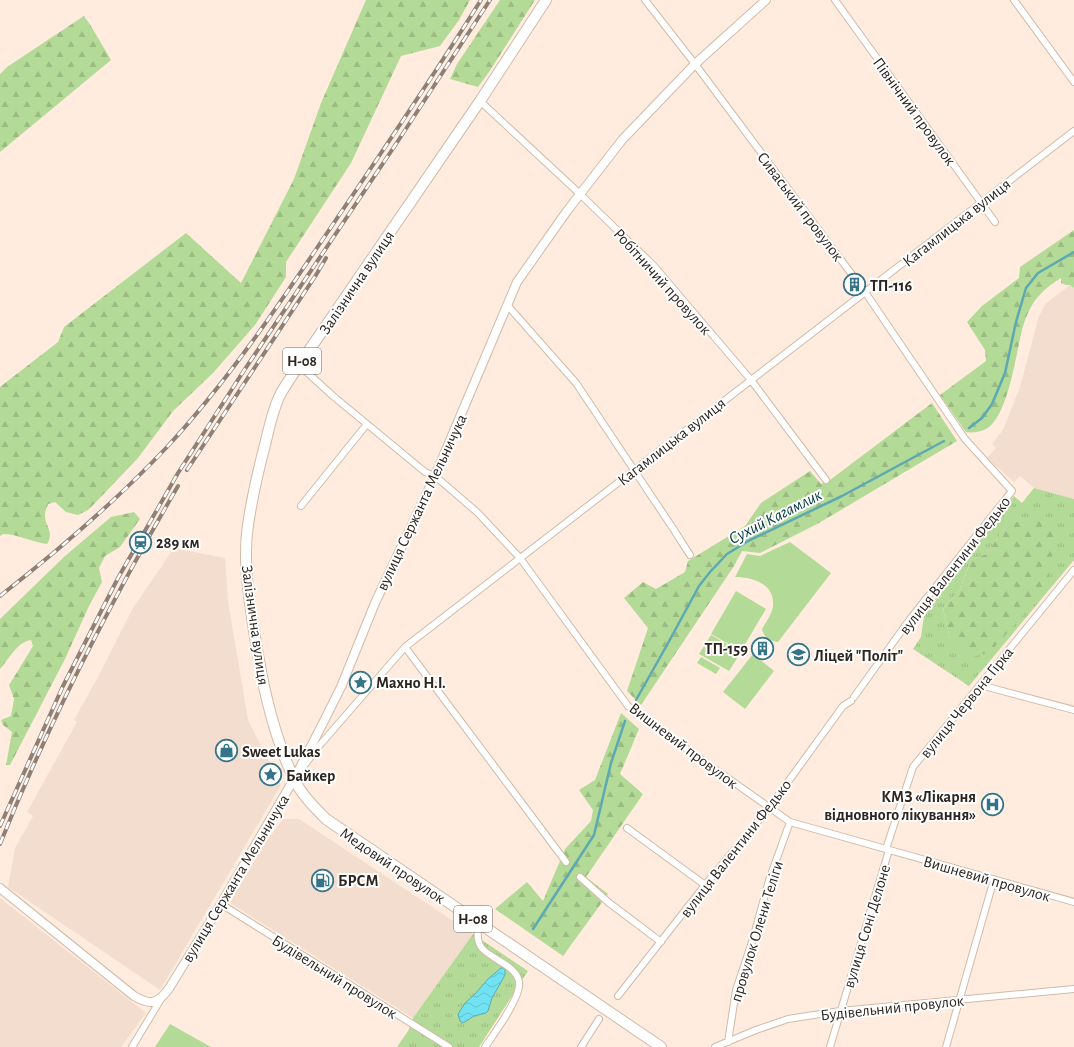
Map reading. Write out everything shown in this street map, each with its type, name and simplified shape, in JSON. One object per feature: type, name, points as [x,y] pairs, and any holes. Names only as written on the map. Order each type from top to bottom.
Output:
[{"type":"main road","name":"Залізнична вулиця","points":[[294,779],[268,706],[260,671],[249,600],[246,564],[248,525],[258,473],[271,422],[281,394],[299,365],[480,101],[546,0]]},
{"type":"main road","name":"Медовий провулок","points":[[294,779],[308,801],[326,819],[661,1047]]},
{"type":"street","name":"Сиваський провулок","points":[[645,0],[695,64],[865,292],[965,439],[1012,491]]},
{"type":"street","name":"вулиця Сержанта Мельничука","points":[[132,1047],[221,904],[294,779],[341,687],[375,603],[435,476],[517,282],[580,194],[622,140],[695,64],[766,0]]},
{"type":"street","name":"Північний провулок","points":[[835,0],[995,222]]},
{"type":"street","points":[[1014,0],[1074,82]]},
{"type":"street","name":"Робітничий провулок","points":[[480,101],[580,194],[654,266],[751,380],[826,480]]},
{"type":"street","name":"Кагамлицька вулиця","points":[[294,779],[319,746],[405,647],[1074,131]]},
{"type":"street","points":[[508,306],[576,383],[690,555]]},
{"type":"street","name":"Вишневий провулок","points":[[299,365],[425,472],[435,476],[478,513],[520,558],[628,706],[769,808],[790,822],[1074,902]]},
{"type":"street","points":[[301,506],[367,424]]},
{"type":"street","name":"вулиця Валентини Федько","points":[[618,996],[705,885],[769,808],[843,706],[853,699],[910,619],[1012,491]]},
{"type":"street","name":"вулиця Червона Гірка","points":[[888,850],[913,767],[1074,570]]},
{"type":"street","points":[[405,647],[566,862]]},
{"type":"street","points":[[980,685],[1074,710]]},
{"type":"street","name":"провулок Олени Теліги","points":[[728,1042],[736,990],[770,880],[790,822]]},
{"type":"street","points":[[627,828],[705,885]]},
{"type":"street","name":"вулиця Соні Делоне","points":[[830,1047],[888,850]]},
{"type":"street","points":[[580,877],[608,902],[661,942]]},
{"type":"street","points":[[946,1047],[994,879]]},
{"type":"street","points":[[0,888],[134,996],[143,1001],[152,1003],[161,999]]},
{"type":"street","name":"Будівельний провулок","points":[[221,904],[449,1047]]},
{"type":"street","points":[[478,922],[478,939],[481,948],[511,968],[518,977],[519,982],[519,987],[513,1002],[502,1022],[485,1047]]},
{"type":"street","name":"Будівельний провулок","points":[[716,1047],[756,1030],[788,1020],[840,1011],[1074,989]]},
{"type":"street","points":[[581,1047],[600,1019]]},
{"type":"shaded area","points":[[1070,285],[1074,288],[1074,499],[1034,488],[1020,476],[1014,482],[987,458],[996,448],[992,444],[1003,430],[1020,387],[1039,316],[1046,303]]},
{"type":"shaded area","points":[[174,548],[225,558],[228,601],[248,720],[281,785],[160,990],[8,887],[15,848],[33,816],[27,812],[77,722],[74,720],[97,679],[133,608]]},
{"type":"shaded area","points":[[283,819],[299,819],[473,934],[413,1018],[230,903],[263,846]]},
{"type":"shaded area","points":[[0,898],[146,1013],[121,1047],[0,1047]]},
{"type":"green space","points":[[366,0],[470,0],[459,20],[440,46],[401,56],[351,163],[286,262],[286,277],[255,325],[213,373],[173,411],[138,458],[88,510],[78,515],[66,512],[55,502],[48,504],[45,512],[45,518],[50,536],[47,544],[9,534],[3,534],[0,536],[0,387],[58,342],[64,327],[186,233],[241,283],[294,179],[321,103]]},
{"type":"green space","points":[[500,0],[535,0],[478,87],[450,79],[457,64]]},
{"type":"green space","points":[[84,16],[111,60],[0,152],[0,74],[7,67]]},
{"type":"green space","points":[[1074,230],[1074,288],[1070,285],[1061,283],[1061,278],[1046,288],[1034,302],[1023,327],[1010,384],[1000,412],[994,422],[986,429],[976,432],[966,432],[940,395],[986,361],[985,350],[967,322],[982,306],[1019,278],[1020,267]]},
{"type":"green space","points":[[932,403],[957,441],[819,523],[760,553],[742,551],[734,566],[641,705],[627,691],[648,628],[624,598],[643,582],[656,589],[685,572],[688,561],[745,526],[761,503],[810,471],[821,484],[830,480]]},
{"type":"green space","points":[[1034,488],[1074,499],[1074,560],[969,686],[913,649],[921,637],[924,616],[927,610],[1014,496],[1022,503]],"holes":[[[1007,525],[950,639],[943,609],[960,590],[971,560],[986,554]]]},
{"type":"green space","points":[[134,512],[140,519],[120,547],[105,556],[99,568],[102,582],[89,606],[65,659],[10,765],[6,765],[12,732],[3,725],[1,720],[11,716],[14,699],[9,685],[33,646],[31,640],[26,641],[17,647],[0,669],[0,619],[65,556],[111,517]]},
{"type":"green space","points":[[1045,513],[1054,535],[1047,588],[990,652],[969,658],[950,639],[943,609],[960,590],[971,560],[986,554],[1007,525]]},
{"type":"green space","points":[[790,542],[831,573],[778,642],[772,641],[764,635],[762,629],[769,618],[773,606],[773,598],[767,587],[762,583],[749,578],[735,577],[747,554],[760,556]]},
{"type":"green space","points":[[736,591],[766,609],[741,651],[711,634]]},
{"type":"green space","points":[[711,635],[741,652],[729,671],[699,654]]},
{"type":"green space","points":[[753,654],[774,671],[745,709],[723,692]]},
{"type":"green space","points":[[701,657],[720,668],[716,674],[697,663]]},
{"type":"green space","points":[[621,713],[639,729],[620,774],[643,794],[586,877],[608,894],[563,956],[495,909],[527,882],[543,901],[565,849],[591,821],[593,810],[579,790],[595,780]]},
{"type":"green space","points":[[473,934],[528,971],[479,1047],[397,1047],[408,1031],[413,1018]],"holes":[[[505,975],[492,998],[486,1013],[474,1016],[463,1023],[465,1003],[488,979]]]},
{"type":"green space","points":[[170,1024],[211,1047],[155,1047]]},
{"type":"water","points":[[501,968],[505,968],[505,975],[492,998],[488,1011],[486,1013],[474,1016],[463,1023],[460,1021],[458,1014],[465,1003]]},
{"type":"waterway","name":"Сухий Кагамлик","points":[[969,428],[982,418],[992,404],[1005,373],[1016,322],[1026,288],[1038,273],[1074,252]]},
{"type":"waterway","name":"Сухий Кагамлик","points":[[636,700],[699,586],[727,554],[748,541],[842,496],[944,441]]},
{"type":"waterway","name":"Сухий Кагамлик","points":[[533,929],[594,835],[611,763],[625,721]]},
{"type":"railway","points":[[0,596],[44,561],[128,487],[167,447],[210,397],[288,291],[404,119],[481,0]]},
{"type":"railway","points":[[0,826],[63,686],[118,578],[178,473],[243,372],[398,141],[490,0]]},
{"type":"railway","points":[[187,470],[326,258]]},
{"type":"railway","points":[[0,844],[39,752],[105,617],[178,486]]},
{"type":"place","name":"ТП-116","points":[[855,285]]},
{"type":"place","name":"289 км","points":[[141,542]]},
{"type":"place","name":"ТП-159","points":[[763,648]]},
{"type":"place","name":"Ліцей \"Політ\"","points":[[798,655]]},
{"type":"place","name":"Махно Н.І.","points":[[360,682]]},
{"type":"place","name":"Sweet Lukas","points":[[227,751]]},
{"type":"place","name":"Байкер","points":[[271,775]]},
{"type":"place","name":"КМЗ «Лікарня відновного лікування»","points":[[992,805]]},
{"type":"place","name":"БРСМ","points":[[323,880]]}]
